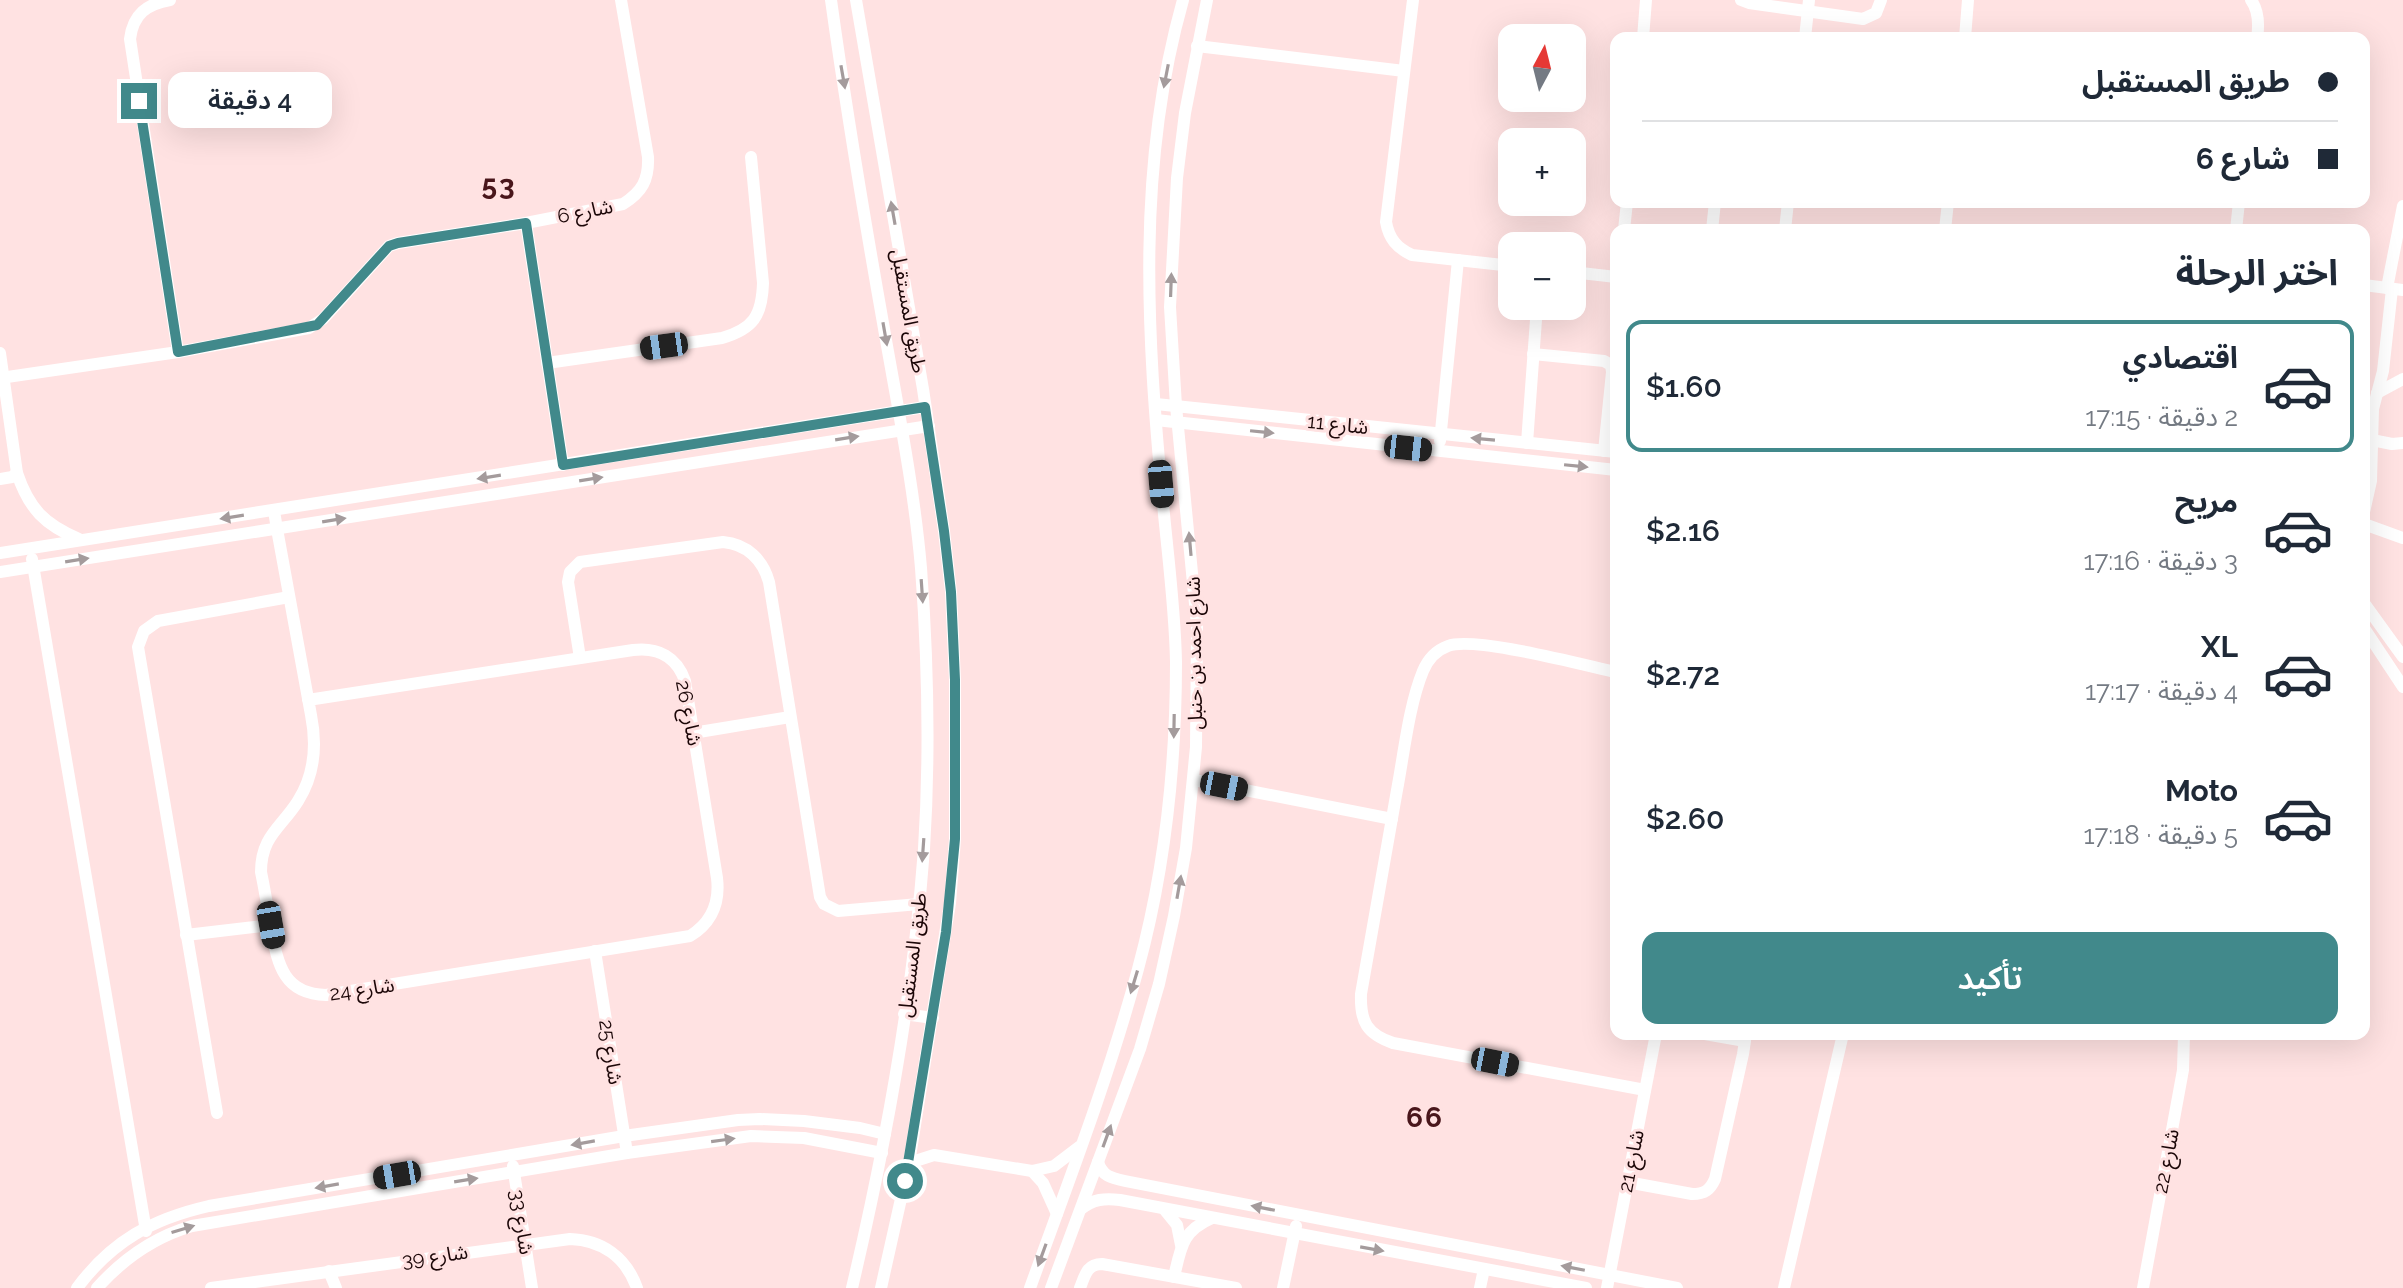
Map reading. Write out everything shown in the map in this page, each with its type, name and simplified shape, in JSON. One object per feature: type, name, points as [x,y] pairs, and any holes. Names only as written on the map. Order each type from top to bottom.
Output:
[{"type":"street","points":[[170,0],[144,8],[131,27],[130,39],[178,352]]},
{"type":"street","name":"شارع 6","points":[[2,378],[178,352],[317,325],[389,246],[623,204],[635,197],[649,172],[648,157],[621,0]]},
{"type":"street","name":"طريق المستقبل","points":[[831,0],[916,520],[926,651],[927,778],[919,904],[882,1153],[855,1288]]},
{"type":"street","name":"طريق المستقبل","points":[[856,0],[929,426],[951,592],[956,767],[950,903],[909,1163],[881,1288]]},
{"type":"street","name":"شارع احمد بن حنبل","points":[[1030,1288],[1117,1042],[1139,968],[1156,892],[1168,815],[1176,661],[1149,324],[1148,244],[1153,163],[1164,83],[1183,0]]},
{"type":"street","name":"شارع احمد بن حنبل","points":[[1051,1288],[1140,1049],[1159,984],[1186,848],[1194,780],[1197,625],[1170,307],[1174,224],[1185,113],[1207,0]]},
{"type":"street","points":[[1413,0],[1386,222],[1388,233],[1394,243],[1412,255],[1498,264]]},
{"type":"street","points":[[1643,32],[1646,0]]},
{"type":"street","points":[[1741,0],[1809,6],[1863,19],[1871,18],[1876,13],[1881,0]]},
{"type":"street","points":[[1965,32],[1968,0]]},
{"type":"street","points":[[2251,0],[2255,6],[2258,32]]},
{"type":"street","points":[[1806,32],[1809,6]]},
{"type":"street","points":[[1197,46],[1404,71]]},
{"type":"street","points":[[547,363],[722,338],[740,333],[755,320],[763,302],[763,283],[751,157]]},
{"type":"street","points":[[2370,485],[2372,417],[2383,371],[2403,206]]},
{"type":"street","points":[[526,223],[563,465]]},
{"type":"street","points":[[1439,452],[1458,260]]},
{"type":"street","points":[[1586,274],[1610,276]]},
{"type":"street","points":[[2370,286],[2394,289]]},
{"type":"street","points":[[1527,443],[1536,320]]},
{"type":"street","points":[[0,353],[17,473],[23,491],[40,515],[64,533],[82,541]]},
{"type":"street","points":[[1533,354],[1604,361],[1610,364]]},
{"type":"street","points":[[2377,393],[2403,379]]},
{"type":"street","name":"شارع 11","points":[[1156,404],[1610,451]]},
{"type":"street","points":[[0,553],[925,407]]},
{"type":"street","points":[[1215,427],[1213,418],[1216,410]]},
{"type":"street","name":"شارع 11","points":[[1156,420],[1610,469]]},
{"type":"street","points":[[0,572],[929,426]]},
{"type":"street","points":[[2372,440],[2403,443]]},
{"type":"street","points":[[530,470],[534,488]]},
{"type":"street","points":[[0,479],[17,473]]},
{"type":"street","name":"شارع 24","points":[[274,511],[315,733],[312,769],[297,803],[271,835],[261,858],[261,872],[282,971],[299,988],[318,995],[595,951]]},
{"type":"street","points":[[2370,526],[2403,538]]},
{"type":"street","points":[[580,658],[568,582],[576,564],[597,558],[710,543],[733,543],[753,555],[767,574],[817,886],[824,904],[838,911],[919,904]]},
{"type":"street","points":[[31,548],[144,1228],[150,1243]]},
{"type":"street","points":[[217,1113],[139,658],[140,639],[150,625],[158,621],[289,597]]},
{"type":"street","points":[[2370,611],[2403,657]]},
{"type":"street","points":[[2370,636],[2401,679]]},
{"type":"street","points":[[1610,671],[1464,643],[1451,644],[1429,659],[1422,671],[1407,733],[1360,1012],[1368,1028],[1379,1038],[1393,1043],[1645,1090]]},
{"type":"street","name":"شارع 26","points":[[308,700],[641,649],[669,657],[682,672],[685,681],[717,878],[717,900],[702,928],[690,936],[595,951]]},
{"type":"street","points":[[693,733],[790,717]]},
{"type":"street","points":[[1194,780],[1392,819]]},
{"type":"street","points":[[186,935],[271,925]]},
{"type":"street","name":"شارع 25","points":[[595,951],[627,1153]]},
{"type":"street","points":[[904,1014],[933,1018]]},
{"type":"street","name":"شارع 21","points":[[1608,1282],[1655,1040]]},
{"type":"street","points":[[1627,1182],[1692,1194],[1702,1194],[1711,1188],[1745,1041],[1739,1040]]},
{"type":"street","points":[[1784,1288],[1842,1040]]},
{"type":"street","name":"شارع 22","points":[[2143,1288],[2183,1070],[2185,1040]]},
{"type":"street","points":[[1117,1042],[1140,1049]]},
{"type":"street","points":[[77,1288],[93,1265],[144,1228],[209,1206],[624,1136],[760,1119],[804,1121],[885,1134]]},
{"type":"street","points":[[97,1288],[125,1260],[150,1243],[173,1231],[192,1226],[627,1153],[751,1136],[804,1138],[882,1153]]},
{"type":"street","points":[[913,1138],[934,1155]]},
{"type":"street","points":[[909,1163],[934,1155],[1032,1171],[1054,1166],[1081,1145]]},
{"type":"street","name":"شارع 33","points":[[511,1155],[532,1288]]},
{"type":"street","points":[[1098,1162],[1108,1177],[1125,1181],[1608,1282],[1677,1288]]},
{"type":"street","points":[[1032,1171],[1043,1183],[1057,1214]]},
{"type":"street","points":[[1120,1200],[1125,1181]]},
{"type":"street","points":[[1079,1212],[1101,1199],[1120,1200],[1586,1288]]},
{"type":"street","points":[[1164,1209],[1177,1225],[1181,1245],[1174,1277]]},
{"type":"street","points":[[1283,1288],[1298,1215]]},
{"type":"street","points":[[1181,1245],[1197,1225],[1212,1218]]},
{"type":"street","name":"شارع 39","points":[[211,1288],[570,1239],[594,1243],[617,1256],[629,1270],[637,1288]]},
{"type":"street","points":[[1080,1288],[1086,1271],[1096,1264],[1236,1288]]},
{"type":"street","points":[[1480,1288],[1484,1269]]},
{"type":"street","points":[[329,1271],[336,1288]]},
{"type":"district","name":"53","points":[[499,185]]},
{"type":"district","name":"66","points":[[1425,1117]]},
{"type":"route","points":[[139,101],[178,352],[317,325],[389,246],[526,223],[563,465],[925,407],[951,592],[955,680],[955,839],[946,932],[905,1181]]}]
